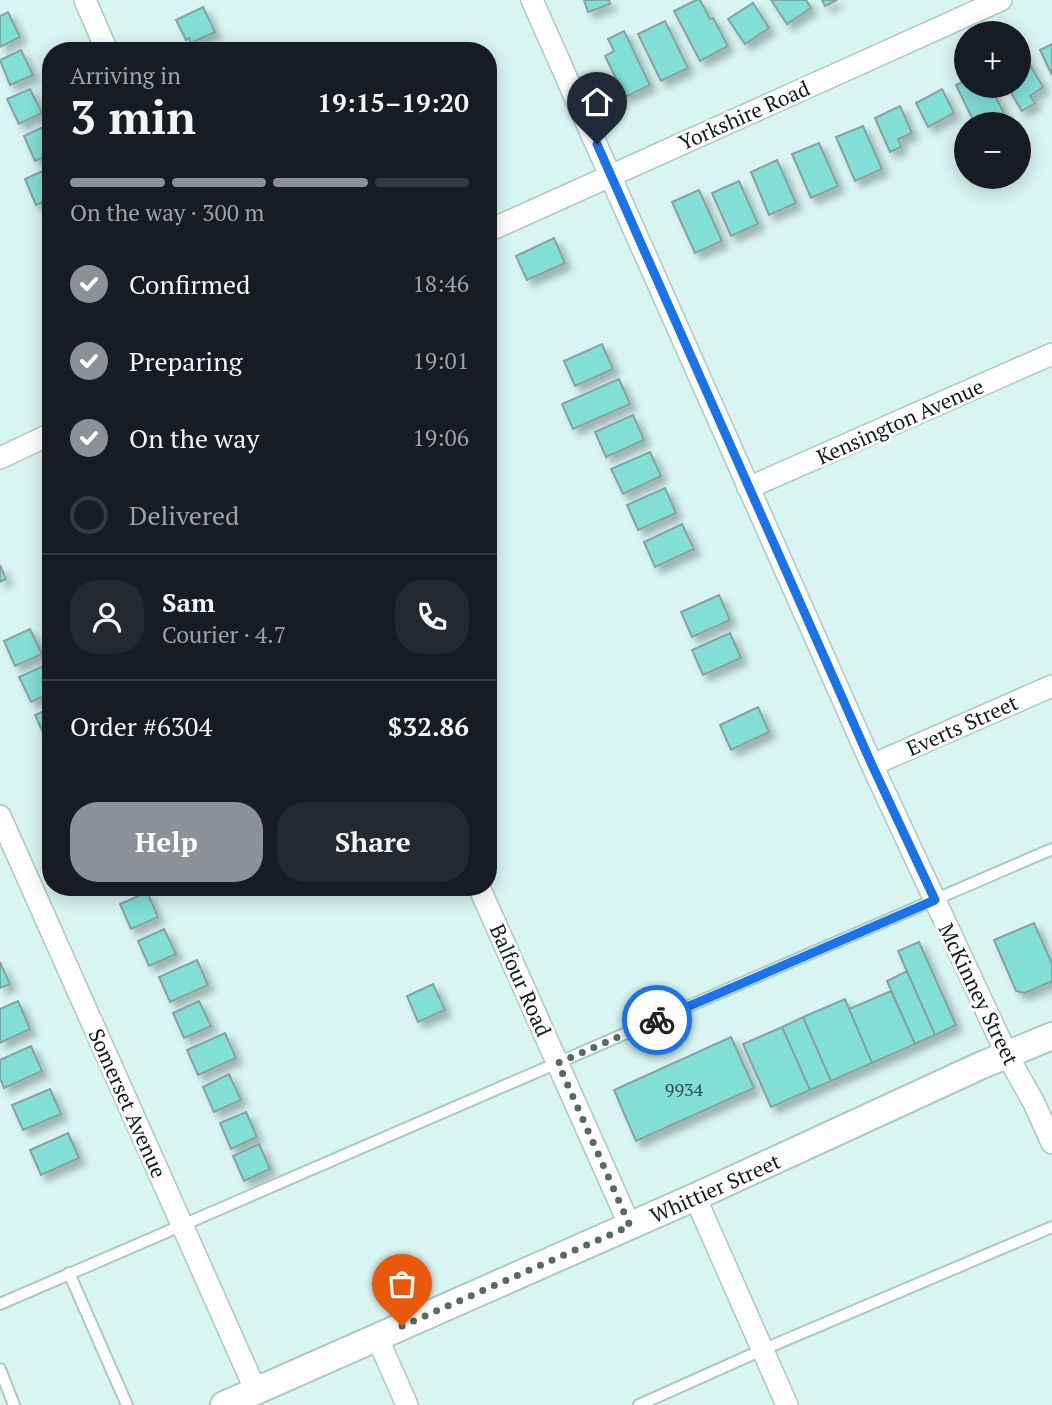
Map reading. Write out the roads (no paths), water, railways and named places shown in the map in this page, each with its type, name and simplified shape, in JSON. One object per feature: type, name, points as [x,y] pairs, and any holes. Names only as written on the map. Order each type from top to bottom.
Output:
[{"type":"street","points":[[85,0],[103,42]]},
{"type":"street","name":"McKinney Street","points":[[532,0],[872,765],[1007,1055],[1034,1103],[1052,1143]]},
{"type":"street","name":"Yorkshire Road","points":[[497,227],[1001,0]]},
{"type":"street","name":"Kensington Avenue","points":[[748,488],[1052,354]]},
{"type":"street","points":[[0,458],[42,439]]},
{"type":"street","name":"Everts Street","points":[[872,765],[1052,686]]},
{"type":"street","name":"Somerset Avenue","points":[[0,816],[256,1391]]},
{"type":"street","name":"Balfour Road","points":[[483,896],[630,1226]]},
{"type":"street","name":"Whittier Street","points":[[224,1405],[1052,1036]]},
{"type":"street","points":[[695,1197],[787,1405]]},
{"type":"street","points":[[377,1338],[407,1405]]},
{"type":"lane","points":[[0,1304],[1052,849]]},
{"type":"lane","points":[[639,1405],[1052,1227]]},
{"type":"lane","points":[[69,1273],[127,1405]]},
{"type":"lane","points":[[0,1370],[15,1405]]}]
